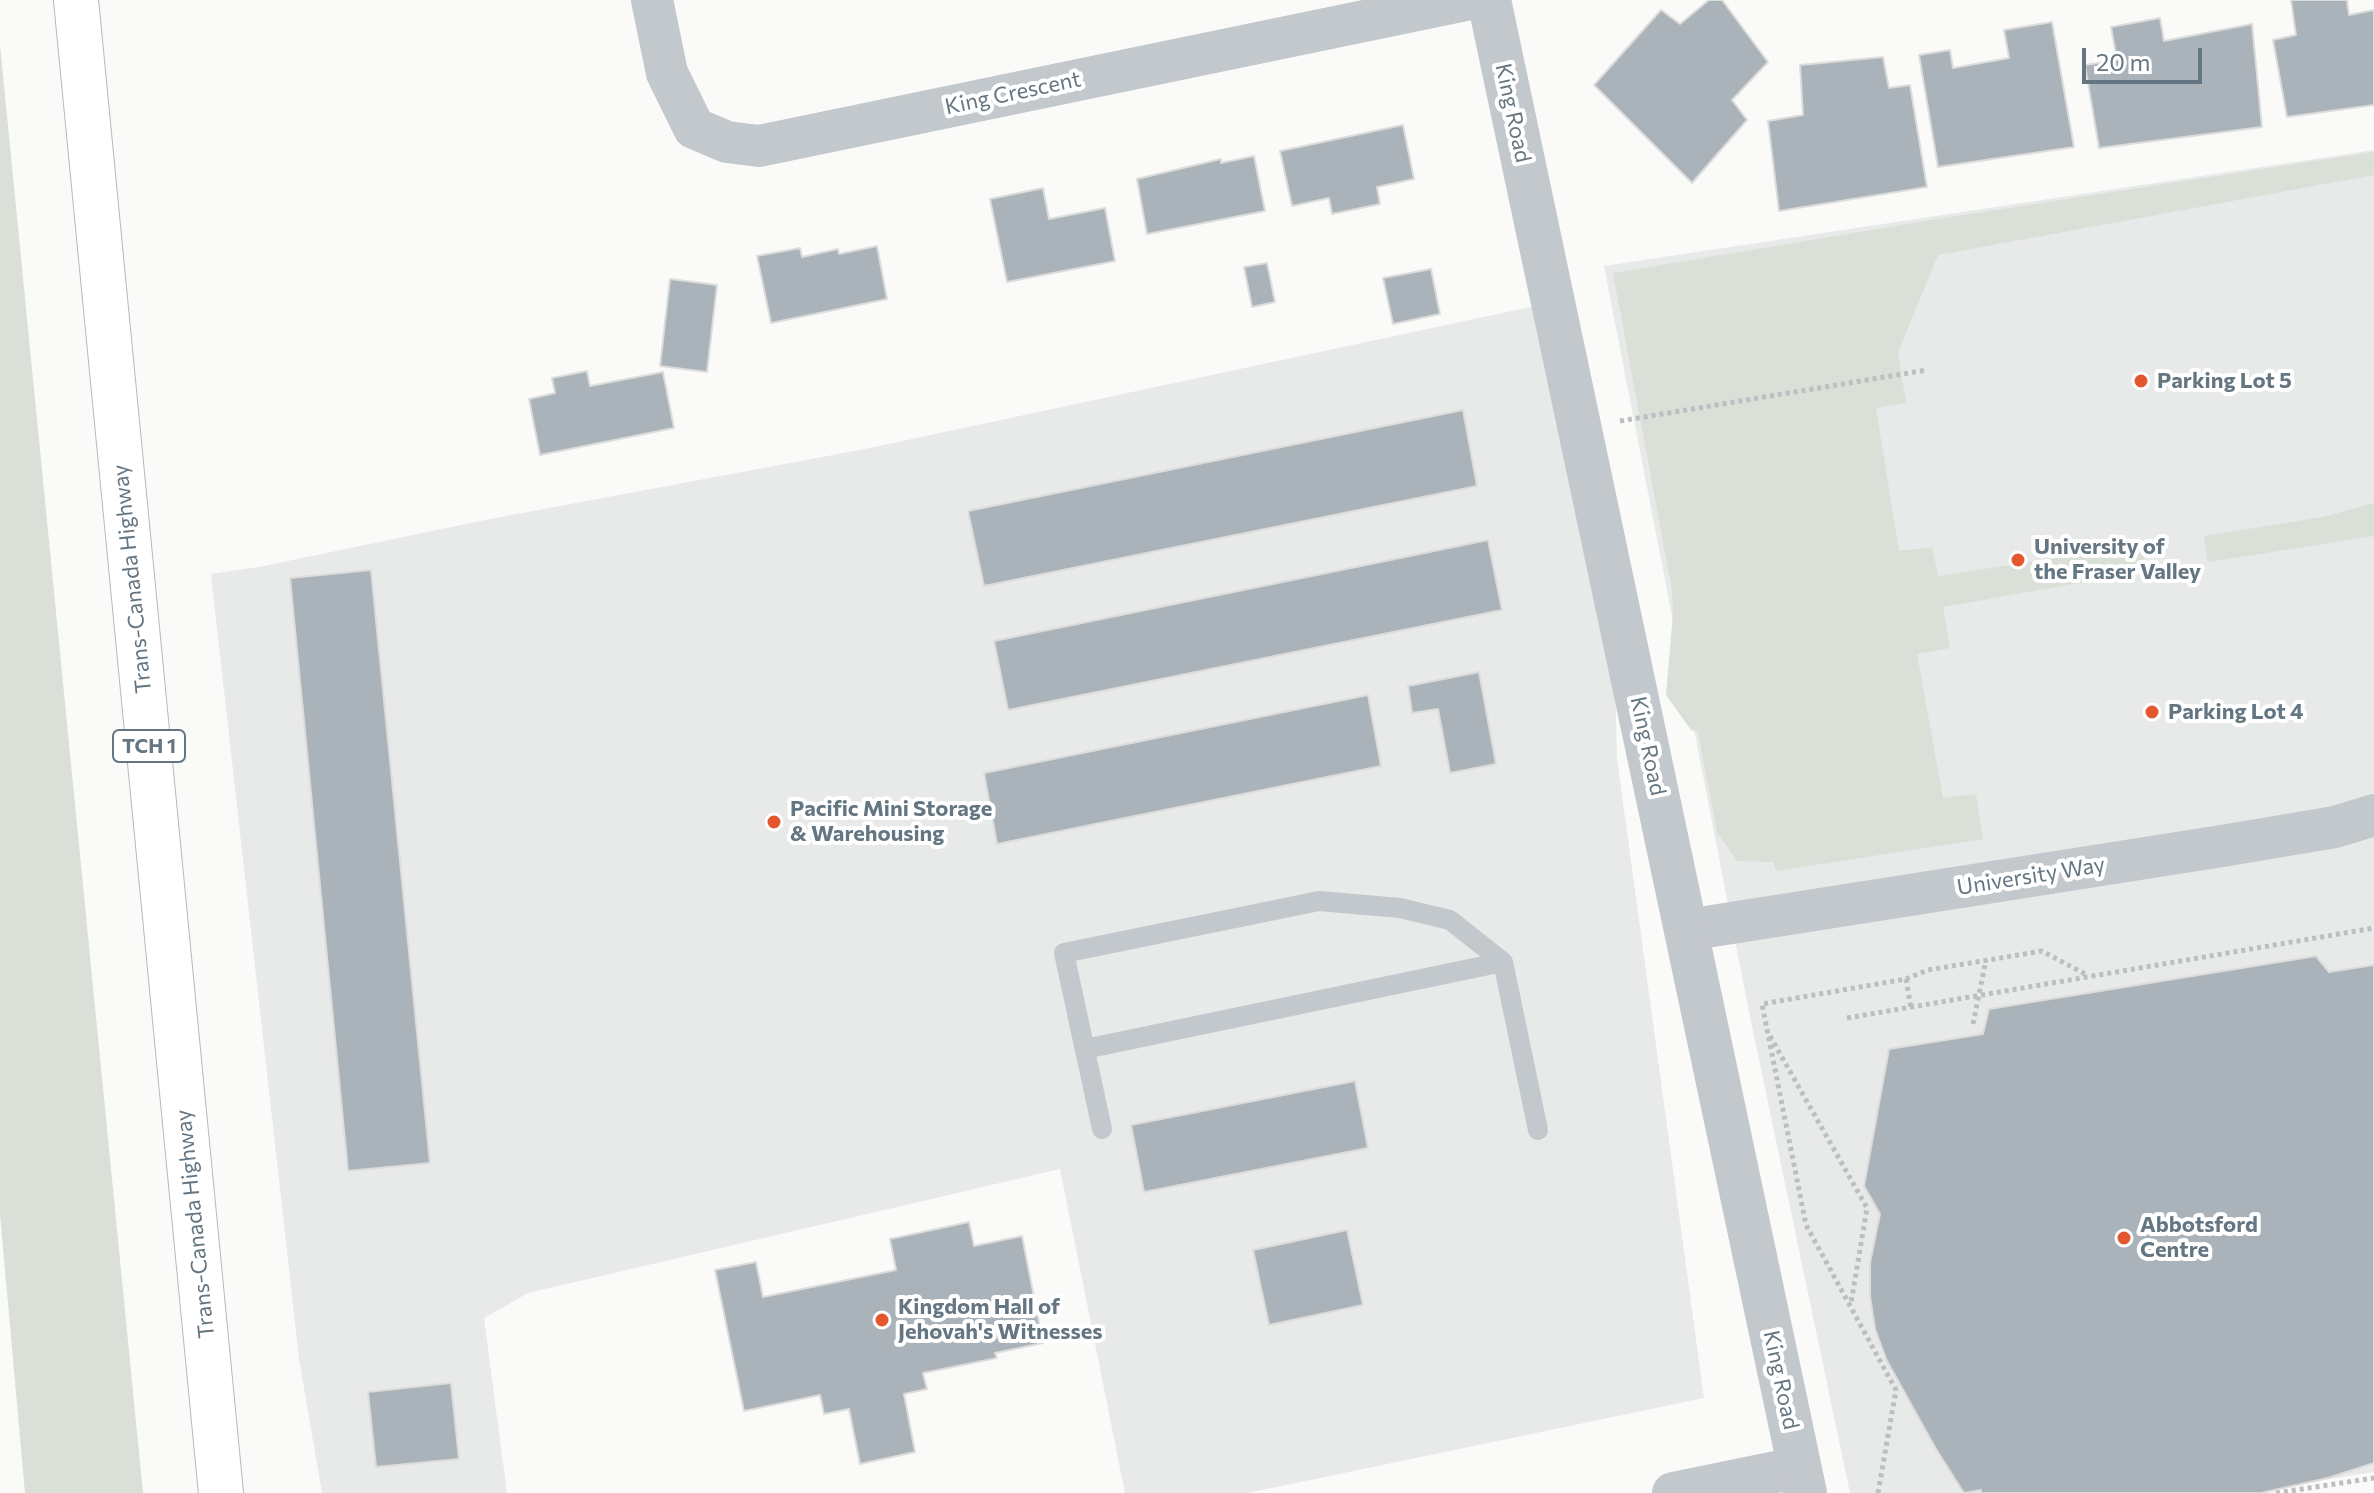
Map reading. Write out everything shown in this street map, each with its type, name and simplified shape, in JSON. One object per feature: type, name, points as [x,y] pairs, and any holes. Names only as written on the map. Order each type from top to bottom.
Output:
[{"type":"highway","name":"Trans-Canada Highway","points":[[76,0],[221,1493]]},
{"type":"street","name":"King Crescent","points":[[652,0],[667,73],[694,128],[727,142],[759,146],[1466,0]]},
{"type":"street","name":"King Road","points":[[1489,0],[1802,1480]]},
{"type":"street","name":"University Way","points":[[1687,930],[2222,846],[2335,827],[2374,815]]},
{"type":"street","points":[[1673,1493],[1802,1480]]},
{"type":"lane","points":[[1102,1129],[1064,953],[1319,901],[1400,908],[1450,920],[1503,962],[1538,1130]]},
{"type":"lane","points":[[1085,1049],[1503,962]]},
{"type":"path","points":[[1580,428],[1927,370]]},
{"type":"path","points":[[1847,1018],[2374,928]]},
{"type":"path","points":[[1878,1493],[1896,1390],[1806,1225],[1762,1004],[1906,979],[1928,970],[2042,951],[2087,975]]},
{"type":"path","points":[[1973,1024],[1986,960]]},
{"type":"path","points":[[1906,979],[1911,1008]]},
{"type":"path","points":[[1767,1032],[1867,1208],[1850,1304]]},
{"type":"path","points":[[2324,1478],[2334,1484]]},
{"type":"path","points":[[2276,1493],[2374,1478]]},
{"type":"shaded area","points":[[0,45],[143,1493],[25,1493],[0,1214]]},
{"type":"shaded area","points":[[2374,150],[2374,1472],[2241,1493],[1850,1493],[1749,1012],[1604,266]]},
{"type":"shaded area","points":[[2374,152],[2374,175],[1938,255],[1898,352],[1906,403],[1876,408],[1899,551],[1932,547],[1938,576],[2142,545],[2146,571],[1943,607],[1950,648],[1917,654],[1943,798],[1976,794],[1983,839],[1776,871],[1774,862],[1737,861],[1717,832],[1698,732],[1691,730],[1666,695],[1672,590],[1613,273],[1931,220]]},
{"type":"shaded area","name":"Pacific Mini Storage & Warehousing","points":[[1535,306],[1615,683],[1617,758],[1704,1398],[1248,1493],[1125,1493],[1060,1169],[528,1293],[484,1318],[507,1493],[322,1493],[299,1359],[211,574],[865,449]]},
{"type":"shaded area","points":[[2374,503],[2374,536],[2208,562],[2204,536],[2323,517]]},
{"type":"building","points":[[1709,0],[1722,0],[1768,62],[1732,100],[1747,120],[1692,183],[1594,85],[1661,10],[1680,24]]},
{"type":"building","points":[[2291,0],[2347,0],[2349,15],[2374,10],[2374,105],[2287,117],[2273,40],[2296,35]]},
{"type":"building","points":[[2160,18],[2164,41],[2252,24],[2262,127],[2099,148],[2085,65],[2117,60],[2111,27]]},
{"type":"building","points":[[2052,22],[2074,147],[1938,167],[1919,55],[1950,50],[1953,68],[2009,58],[2004,30]]},
{"type":"building","points":[[1883,57],[1889,88],[1910,85],[1927,187],[1779,211],[1768,121],[1803,115],[1800,65]]},
{"type":"building","points":[[1403,125],[1414,179],[1377,187],[1380,204],[1332,214],[1329,198],[1292,206],[1280,151]]},
{"type":"building","points":[[1254,156],[1265,211],[1147,234],[1137,179],[1221,159],[1221,163]]},
{"type":"building","points":[[1043,188],[1049,219],[1105,208],[1115,261],[1007,282],[990,199]]},
{"type":"building","points":[[877,246],[887,299],[771,323],[757,256],[800,248],[802,257],[838,249],[839,254]]},
{"type":"building","points":[[1267,263],[1275,302],[1252,307],[1244,267]]},
{"type":"building","points":[[1431,269],[1440,314],[1393,324],[1383,278]]},
{"type":"building","points":[[670,279],[717,285],[707,372],[660,366]]},
{"type":"building","points":[[587,371],[590,386],[663,372],[674,428],[540,455],[529,399],[555,393],[552,378]]},
{"type":"building","points":[[1463,410],[1477,486],[984,586],[968,511]]},
{"type":"building","points":[[1488,540],[1502,610],[1008,710],[994,641]]},
{"type":"building","points":[[371,570],[430,1163],[348,1171],[290,578]]},
{"type":"building","points":[[1479,672],[1496,764],[1450,773],[1438,709],[1412,713],[1408,686]]},
{"type":"building","points":[[1368,695],[1381,766],[997,844],[984,773]]},
{"type":"building","name":"Abbotsford Centre","points":[[2316,956],[2329,972],[2374,965],[2374,1463],[2328,1478],[2261,1493],[1981,1493],[1981,1490],[1964,1493],[1887,1361],[1875,1329],[1870,1296],[1870,1263],[1880,1214],[1864,1186],[1889,1049],[1983,1034],[1989,1009]]},
{"type":"building","points":[[1355,1081],[1368,1148],[1144,1192],[1131,1125]]},
{"type":"building","name":"Kingdom Hall of Jehovah's Witnesses","points":[[969,1222],[974,1246],[1022,1236],[1043,1343],[995,1353],[997,1358],[923,1373],[927,1389],[904,1394],[915,1452],[860,1464],[849,1409],[824,1414],[820,1395],[744,1411],[715,1270],[756,1262],[763,1297],[896,1270],[890,1239]]},
{"type":"building","points":[[1347,1230],[1363,1305],[1269,1325],[1253,1250]]},
{"type":"building","points":[[451,1383],[459,1459],[376,1467],[368,1392]]},
{"type":"place","name":"Parking Lot 5","points":[[2141,381]]},
{"type":"place","name":"University of the Fraser Valley","points":[[2018,560]]},
{"type":"place","name":"Parking Lot 4","points":[[2152,712]]},
{"type":"place","name":"Pacific Mini Storage & Warehousing","points":[[774,822]]},
{"type":"place","name":"Abbotsford Centre","points":[[2124,1238]]},
{"type":"place","name":"Kingdom Hall of Jehovah's Witnesses","points":[[882,1320]]}]
